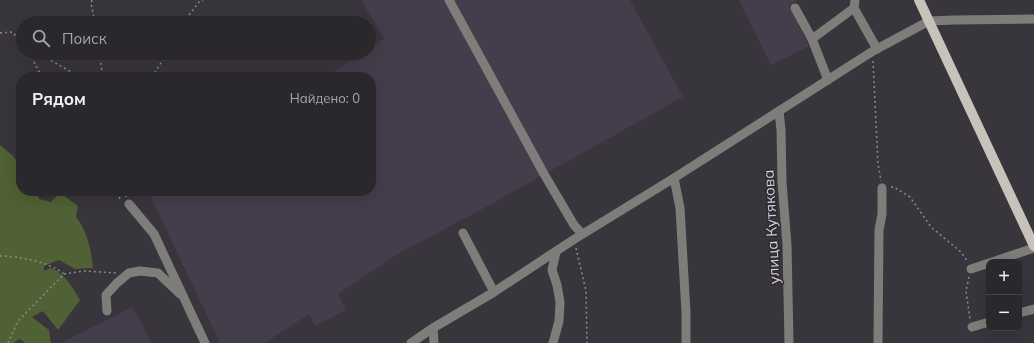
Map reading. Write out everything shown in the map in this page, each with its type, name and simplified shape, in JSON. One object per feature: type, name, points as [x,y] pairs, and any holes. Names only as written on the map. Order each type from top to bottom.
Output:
[{"type":"main road","points":[[919,0],[1034,247]]},
{"type":"street","points":[[449,0],[544,174],[574,225],[582,234]]},
{"type":"street","points":[[812,39],[854,4],[875,50]]},
{"type":"street","points":[[795,8],[812,39],[828,80]]},
{"type":"street","points":[[411,343],[875,50],[929,21],[1034,19]]},
{"type":"street","name":"улица Кутякова","points":[[779,111],[782,182],[787,245],[789,343]]},
{"type":"street","points":[[674,178],[680,208],[686,312],[686,343]]},
{"type":"street","points":[[878,343],[878,230],[882,214],[882,188]]},
{"type":"street","points":[[129,204],[154,234],[205,343]]},
{"type":"street","points":[[463,233],[494,292]]},
{"type":"street","points":[[1000,259],[1034,247]]},
{"type":"street","points":[[553,343],[559,321],[560,302],[557,285],[552,270],[556,252]]},
{"type":"street","points":[[970,269],[986,264]]},
{"type":"street","points":[[107,311],[106,295],[129,273],[158,273],[185,299]]},
{"type":"street","points":[[1022,312],[1034,308]]},
{"type":"street","points":[[972,327],[986,323]]},
{"type":"street","points":[[433,328],[434,343]]},
{"type":"path","points":[[92,0],[91,3],[94,16]]},
{"type":"path","points":[[188,16],[199,2],[203,0]]},
{"type":"path","points":[[0,33],[12,32],[16,36]]},
{"type":"path","points":[[875,50],[878,164],[882,188],[894,187],[910,196],[931,227],[961,252],[968,262],[970,269],[966,292],[972,327]]},
{"type":"path","points":[[33,60],[39,72]]},
{"type":"path","points":[[50,60],[71,72]]},
{"type":"path","points":[[100,60],[102,72]]},
{"type":"path","points":[[155,72],[162,60]]},
{"type":"path","points":[[118,196],[129,204]]},
{"type":"path","points":[[573,240],[578,253],[586,291],[587,343]]},
{"type":"path","points":[[0,256],[9,256],[42,263],[56,268],[64,274]]},
{"type":"path","points":[[8,343],[18,321],[64,274],[84,272],[129,273]]},
{"type":"shaded area","points":[[361,0],[630,0],[683,97],[484,208],[398,254],[338,294],[346,310],[315,326],[309,314],[265,343],[220,343],[150,196],[376,196],[376,72],[334,72],[352,60],[376,60],[376,44],[384,38],[376,25],[376,16],[371,16]]},
{"type":"shaded area","points":[[739,0],[798,0],[789,5],[809,46],[771,65]]},
{"type":"shaded area","points":[[133,307],[151,343],[60,343],[101,323]]},
{"type":"green space","points":[[0,145],[16,160],[16,196],[38,196],[39,199],[51,202],[57,196],[64,196],[78,206],[76,217],[88,241],[93,268],[75,269],[59,260],[44,266],[44,271],[50,268],[64,277],[80,300],[58,330],[43,311],[32,317],[49,330],[51,343],[25,343],[20,339],[13,343],[0,343]]}]
